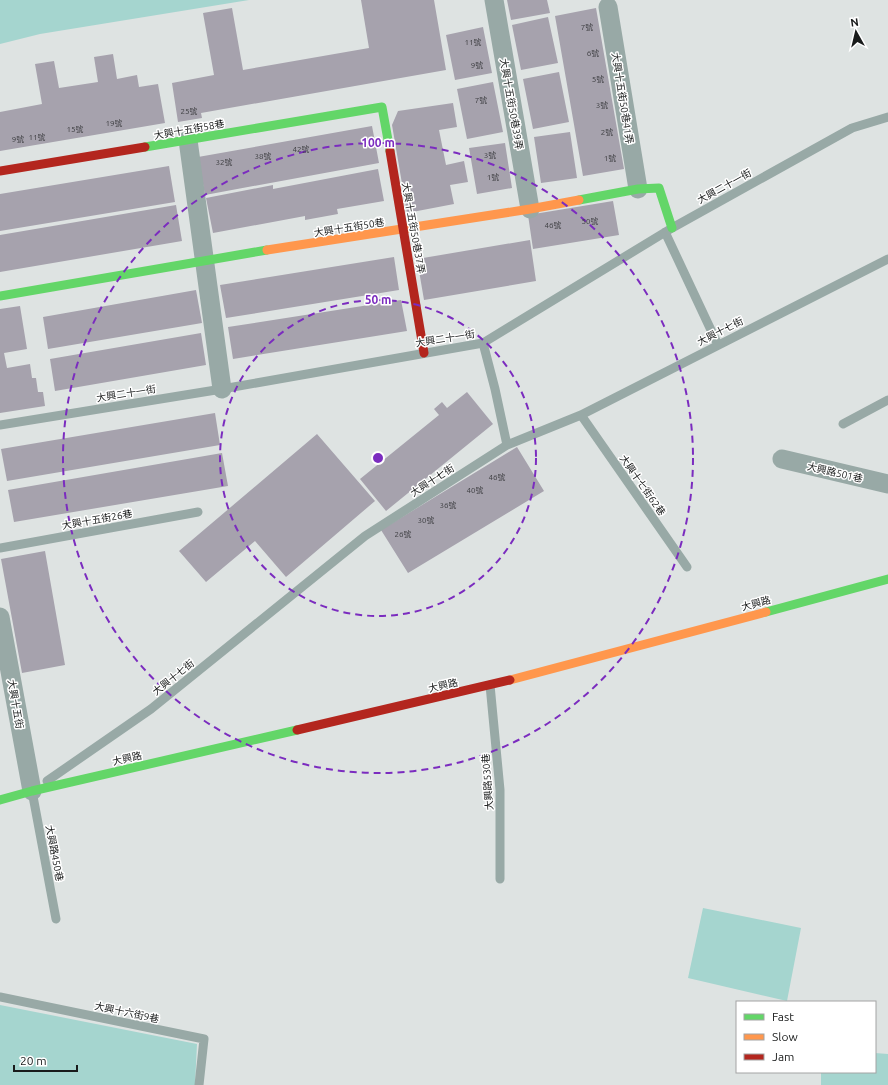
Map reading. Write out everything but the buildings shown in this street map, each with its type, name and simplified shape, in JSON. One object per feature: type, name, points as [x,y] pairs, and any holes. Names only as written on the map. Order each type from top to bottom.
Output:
[{"type":"street","name":"大興十五街50巷39弄","points":[[494,0],[530,209]]},
{"type":"street","name":"大興十五街50巷41弄","points":[[608,7],[638,189]]},
{"type":"street","name":"大興十五街58巷","points":[[0,171],[382,107]]},
{"type":"street","name":"大興十五街50巷37弄","points":[[382,107],[424,353]]},
{"type":"street","points":[[188,140],[222,389]]},
{"type":"street","name":"大興十五街50巷","points":[[0,296],[205,260],[530,209],[638,189],[659,188],[669,230]]},
{"type":"street","name":"大興路501巷","points":[[782,459],[888,484]]},
{"type":"street","name":"大興路","points":[[0,800],[32,791],[490,685],[888,580]]},
{"type":"street","name":"大興十五街","points":[[0,617],[32,791]]},
{"type":"lane","name":"大興二十一街","points":[[0,425],[222,389],[483,343],[669,230],[852,128],[888,117]]},
{"type":"lane","points":[[669,230],[718,345]]},
{"type":"lane","name":"大興十七街","points":[[32,791],[151,709],[365,536],[507,445],[581,415],[888,259]]},
{"type":"lane","points":[[483,343],[507,445]]},
{"type":"lane","points":[[843,424],[888,400]]},
{"type":"lane","name":"大興十七街62巷","points":[[581,415],[687,567]]},
{"type":"lane","name":"大興十五街26巷","points":[[0,548],[198,512]]},
{"type":"lane","name":"大興路530巷","points":[[490,685],[500,790],[500,878]]},
{"type":"lane","name":"大興路450巷","points":[[32,791],[56,919]]},
{"type":"lane","name":"大興十六街9巷","points":[[0,997],[204,1039],[199,1085]]},
{"type":"shaded area","points":[[0,0],[249,0],[40,34],[0,44]]},
{"type":"shaded area","points":[[703,908],[801,928],[787,1001],[688,978]]},
{"type":"shaded area","points":[[0,1005],[197,1044],[195,1085],[0,1085]]},
{"type":"shaded area","points":[[876,1053],[888,1054],[888,1085],[821,1085],[821,1073],[876,1073]]},
{"type":"traffic: fast","points":[[145,147],[382,107],[390,151]]},
{"type":"traffic: fast","points":[[579,200],[638,189],[659,188],[672,228]]},
{"type":"traffic: fast","points":[[0,296],[267,250]]},
{"type":"traffic: fast","points":[[766,612],[888,579]]},
{"type":"traffic: fast","points":[[0,800],[32,791],[297,730]]},
{"type":"traffic: slow","points":[[267,250],[579,200]]},
{"type":"traffic: slow","points":[[510,680],[766,612]]},
{"type":"traffic: jam","points":[[0,171],[145,147]]},
{"type":"traffic: jam","points":[[390,151],[424,353]]},
{"type":"traffic: jam","points":[[297,730],[510,680]]}]
